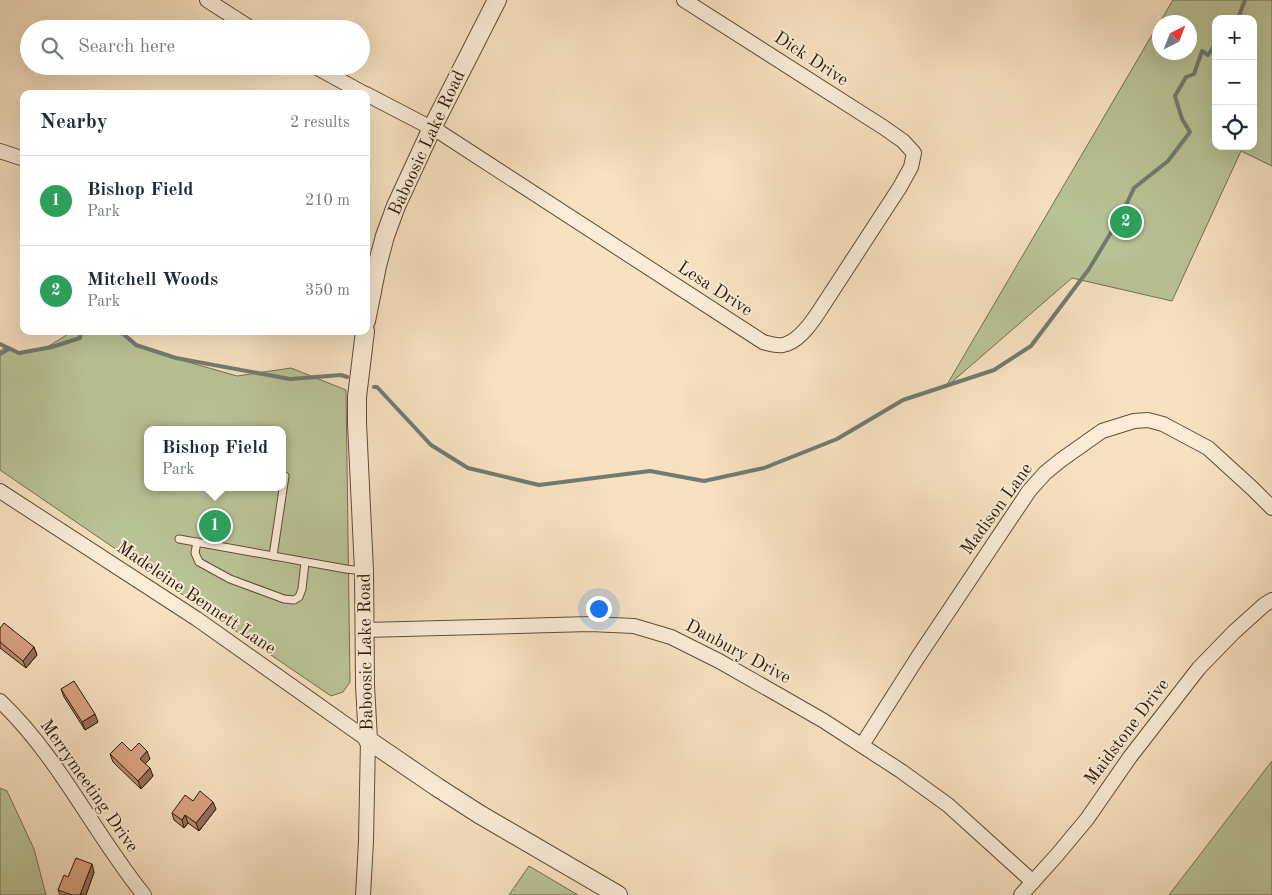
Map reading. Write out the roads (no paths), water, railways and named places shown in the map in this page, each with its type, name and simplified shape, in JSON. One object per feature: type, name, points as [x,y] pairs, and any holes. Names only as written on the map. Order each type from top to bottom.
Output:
[{"type":"street","points":[[207,0],[238,20]]},
{"type":"street","name":"Baboosic Lake Road","points":[[370,301],[377,266],[396,206],[432,128],[497,0]]},
{"type":"street","name":"Dick Drive","points":[[684,0],[883,127],[903,141],[914,153]]},
{"type":"street","name":"Lesa Drive","points":[[330,75],[356,90]]},
{"type":"street","name":"Lesa Drive","points":[[370,97],[432,128],[763,342],[774,345],[784,345],[793,340],[810,325],[900,187],[911,167],[914,153]]},
{"type":"street","points":[[0,151],[20,158]]},
{"type":"street","name":"Baboosic Lake Road","points":[[364,335],[358,387],[357,423],[364,571],[368,740],[480,814],[618,895]]},
{"type":"street","name":"Madison Lane","points":[[862,745],[918,657],[1029,491],[1045,473],[1102,431],[1134,420],[1148,420],[1163,424],[1208,448],[1272,508]]},
{"type":"street","name":"Madeleine Bennett Lane","points":[[0,491],[197,619],[368,740]]},
{"type":"street","name":"Maidstone Drive","points":[[1021,895],[1087,820],[1130,757],[1199,668],[1234,632],[1269,606]]},
{"type":"street","name":"Danbury Drive","points":[[365,630],[590,624],[634,626],[671,637],[777,694],[862,745],[901,771],[948,805],[1033,882]]},
{"type":"street","name":"Merrymeeting Drive","points":[[0,701],[34,737],[60,772],[125,872],[144,895]]},
{"type":"street","points":[[363,895],[368,740]]},
{"type":"lane","points":[[273,556],[283,491]]},
{"type":"lane","points":[[179,539],[346,570],[364,571]]},
{"type":"lane","points":[[197,542],[195,553],[199,562],[230,579],[284,599],[294,600],[298,597],[302,589],[305,562]]},
{"type":"waterway","points":[[1239,15],[1245,0]]},
{"type":"waterway","points":[[374,387],[377,387],[431,445],[468,468],[539,485],[650,471],[704,481],[764,468],[837,439],[903,400],[994,370],[1031,346],[1089,269],[1121,216],[1134,188],[1168,161],[1190,132],[1182,119],[1175,96],[1186,77],[1194,74],[1202,51],[1208,55],[1212,49]]},
{"type":"waterway","points":[[0,344],[19,353],[52,347],[80,338],[80,335]]},
{"type":"waterway","points":[[125,335],[136,345],[176,358],[290,379],[341,375],[347,377]]},
{"type":"waterway","points":[[0,354],[9,349]]},
{"type":"place","name":"Mitchell Woods","points":[[1126,222]]},
{"type":"place","name":"Bishop Field","points":[[215,526]]}]
